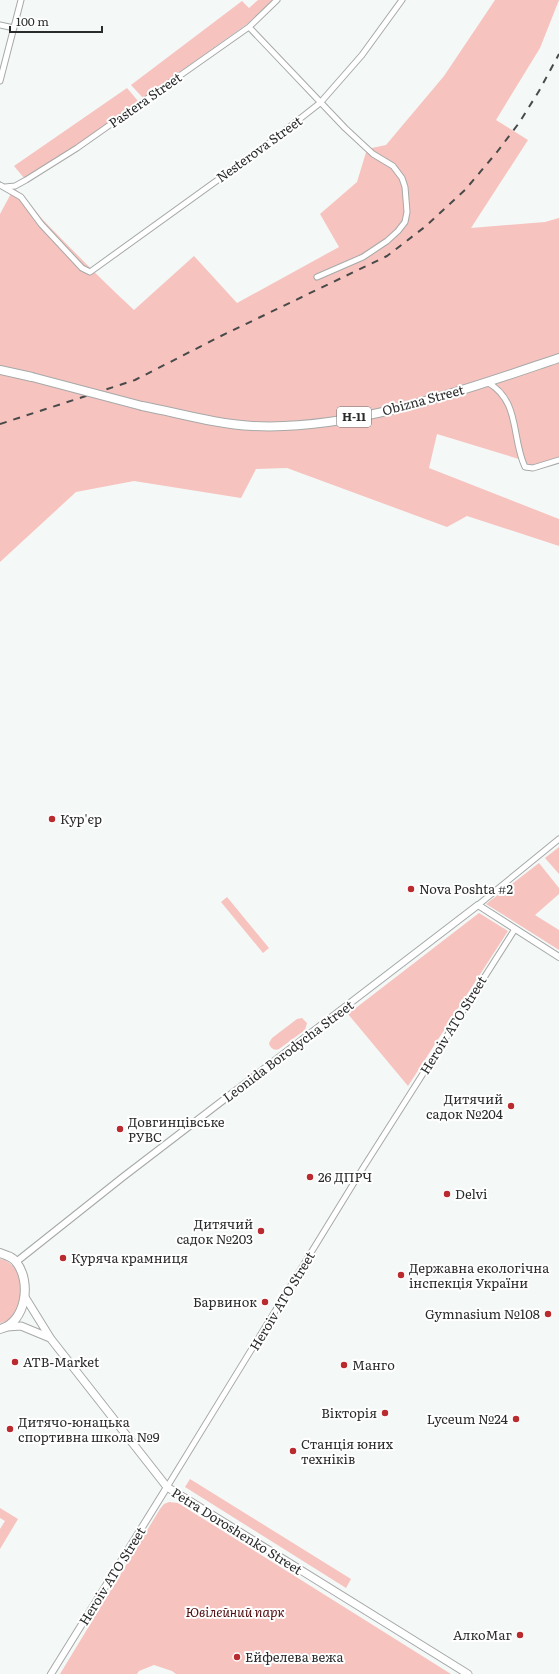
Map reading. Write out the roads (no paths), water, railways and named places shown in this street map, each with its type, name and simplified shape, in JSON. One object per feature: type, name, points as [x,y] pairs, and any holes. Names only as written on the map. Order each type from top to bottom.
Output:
[{"type":"main road","name":"Obizna Street","points":[[0,370],[142,406],[221,423],[281,426],[348,419],[424,401],[559,358]]},
{"type":"main road","points":[[0,1253],[16,1262],[22,1274],[25,1297],[18,1315],[4,1328]]},
{"type":"main road","name":"Petra Doroshenko Street","points":[[25,1297],[51,1338],[167,1487],[468,1674]]},
{"type":"main road","points":[[4,1328],[22,1326],[51,1338]]},
{"type":"street","points":[[0,81],[21,0]]},
{"type":"street","name":"Pastera Street","points":[[2,186],[14,186],[26,180],[77,148],[249,27],[277,0]]},
{"type":"street","name":"Nesterova Street","points":[[2,186],[21,197],[41,224],[82,268],[90,272],[269,143],[320,103],[362,55],[402,0]]},
{"type":"street","points":[[0,25],[14,28]]},
{"type":"street","points":[[249,27],[320,103],[367,149],[390,163],[398,171],[405,187],[407,212],[405,222],[398,231],[387,241],[363,256],[317,277]]},
{"type":"street","points":[[487,382],[503,394],[509,407],[525,467],[533,468],[559,460]]},
{"type":"street","name":"Leonida Borodycha Street","points":[[16,1262],[123,1176],[478,905],[559,839]]},
{"type":"street","points":[[478,905],[559,957]]},
{"type":"street","name":"Heroiv ATO Street","points":[[50,1674],[167,1487],[367,1161],[515,928]]},
{"type":"railway","points":[[0,424],[135,380],[221,336],[387,256],[426,226],[465,190],[519,123],[539,91],[559,54]]},
{"type":"place","name":"Кур'єр","points":[[52,819]]},
{"type":"place","name":"Nova Poshta #2","points":[[411,889]]},
{"type":"place","name":"Дитячий садок №204","points":[[511,1106]]},
{"type":"place","name":"Довгинцівське РУВС","points":[[120,1129]]},
{"type":"place","name":"26 ДПРЧ","points":[[310,1177]]},
{"type":"place","name":"Delvi","points":[[447,1194]]},
{"type":"place","name":"Дитячий садок №203","points":[[261,1231]]},
{"type":"place","name":"Куряча крамниця","points":[[63,1258]]},
{"type":"place","name":"Державна екологічна інспекція України","points":[[401,1275]]},
{"type":"place","name":"Барвинок","points":[[265,1302]]},
{"type":"place","name":"Gymnasium №108","points":[[548,1314]]},
{"type":"place","name":"ATB-Market","points":[[15,1362]]},
{"type":"place","name":"Манго","points":[[344,1365]]},
{"type":"place","name":"Вікторія","points":[[385,1413]]},
{"type":"place","name":"Lyceum №24","points":[[516,1419]]},
{"type":"place","name":"Дитячо-юнацька спортивна школа №9","points":[[10,1429]]},
{"type":"place","name":"Станція юних техніків","points":[[293,1451]]},
{"type":"place","name":"АлкоМаг","points":[[520,1635]]},
{"type":"place","name":"Ейфелева вежа","points":[[237,1657]]},
{"type":"park label","name":"Ювілейний парк","points":[[235,1612]]}]
